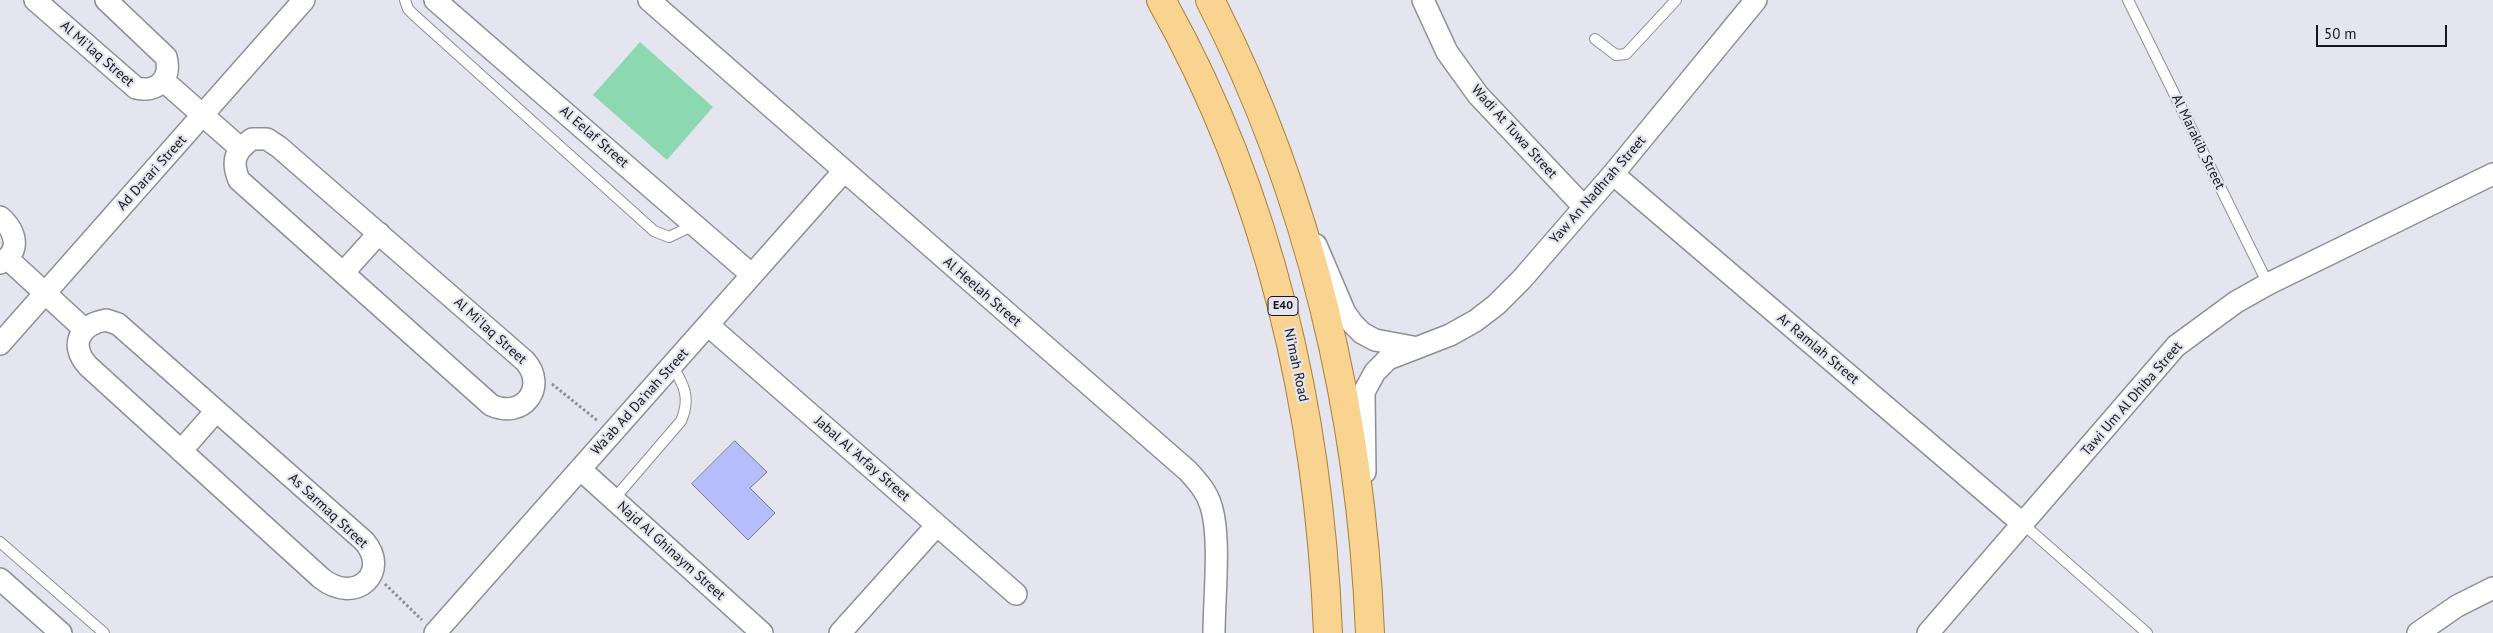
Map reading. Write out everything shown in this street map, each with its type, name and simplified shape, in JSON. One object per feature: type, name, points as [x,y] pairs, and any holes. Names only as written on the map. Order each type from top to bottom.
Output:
[{"type":"main road","name":"Ni'mah Road","points":[[1161,0],[1206,90],[1228,142],[1251,204],[1282,302],[1306,412],[1315,468],[1322,524],[1328,633]]},
{"type":"main road","points":[[1210,0],[1244,70],[1284,175],[1318,283],[1333,346],[1353,448],[1366,560],[1370,633]]},
{"type":"street","name":"Al Mi'laq Street","points":[[35,0],[136,88],[146,90],[156,88],[164,81]]},
{"type":"street","points":[[106,0],[161,51],[168,65],[164,81],[240,148]]},
{"type":"street","name":"Ad Darari Street","points":[[0,344],[304,0]]},
{"type":"street","name":"Al Eelaf Street","points":[[436,0],[752,275]]},
{"type":"street","name":"Al Heelah Street","points":[[649,0],[1188,471],[1199,483],[1212,507],[1215,528],[1214,633]]},
{"type":"street","name":"Wadi At Tuwa Street","points":[[1422,0],[1447,52],[1478,95],[1583,206]]},
{"type":"street","name":"Yaw An Nadhrah Street","points":[[1366,560],[1364,392],[1375,372],[1388,359],[1414,347],[1450,335],[1496,306],[1522,279],[1583,206],[1613,174],[1756,0]]},
{"type":"street","name":"Al Mi'laq Street","points":[[252,139],[267,139],[379,232],[530,367],[534,389],[526,402],[513,409],[498,408],[491,405],[239,180],[234,170],[234,158],[240,148],[252,139]]},
{"type":"street","name":"Wa'ab Ad Da'nah Street","points":[[435,633],[844,171]]},
{"type":"street","name":"Ar Ramlah Street","points":[[1613,174],[2024,524]]},
{"type":"street","name":"Tawi Um Al Dhiba Street","points":[[1928,633],[2176,346],[2221,313],[2268,284],[2493,174]]},
{"type":"street","name":"Yaw An Nadhrah Street","points":[[1284,175],[1345,313],[1353,324],[1362,333],[1375,340],[1414,347]]},
{"type":"street","points":[[0,217],[13,230],[15,240],[14,251],[4,261],[45,294],[84,330],[79,339],[78,349],[82,358],[329,584],[345,590],[354,589],[362,585],[372,572]]},
{"type":"street","points":[[343,273],[379,232]]},
{"type":"street","name":"As Sarmaq Street","points":[[84,330],[94,322],[106,320],[118,324],[364,541],[373,555],[372,572]]},
{"type":"street","name":"Jabal Al 'Arfay Street","points":[[708,325],[1016,594]]},
{"type":"street","points":[[181,450],[216,411]]},
{"type":"street","name":"Najd Al Ghinaym Street","points":[[580,469],[762,633]]},
{"type":"street","points":[[840,633],[936,525]]},
{"type":"street","points":[[0,579],[61,633]]},
{"type":"street","points":[[2418,633],[2457,606],[2493,588]]},
{"type":"lane","points":[[405,0],[408,9],[414,16],[654,231],[669,237],[694,225]]},
{"type":"lane","points":[[1595,39],[1616,55],[1626,54],[1676,0]]},
{"type":"lane","name":"Al Marakib Street","points":[[2128,0],[2268,284]]},
{"type":"lane","points":[[614,499],[681,421],[687,408],[687,396],[684,386],[672,365]]},
{"type":"lane","points":[[2024,524],[2147,633]]},
{"type":"lane","points":[[0,542],[104,633]]},
{"type":"path","points":[[530,367],[613,432]]},
{"type":"path","points":[[372,572],[435,633]]},
{"type":"green space","points":[[640,42],[713,107],[667,160],[593,95]]},
{"type":"building","points":[[735,441],[767,472],[750,488],[775,513],[748,540],[692,484]]}]
